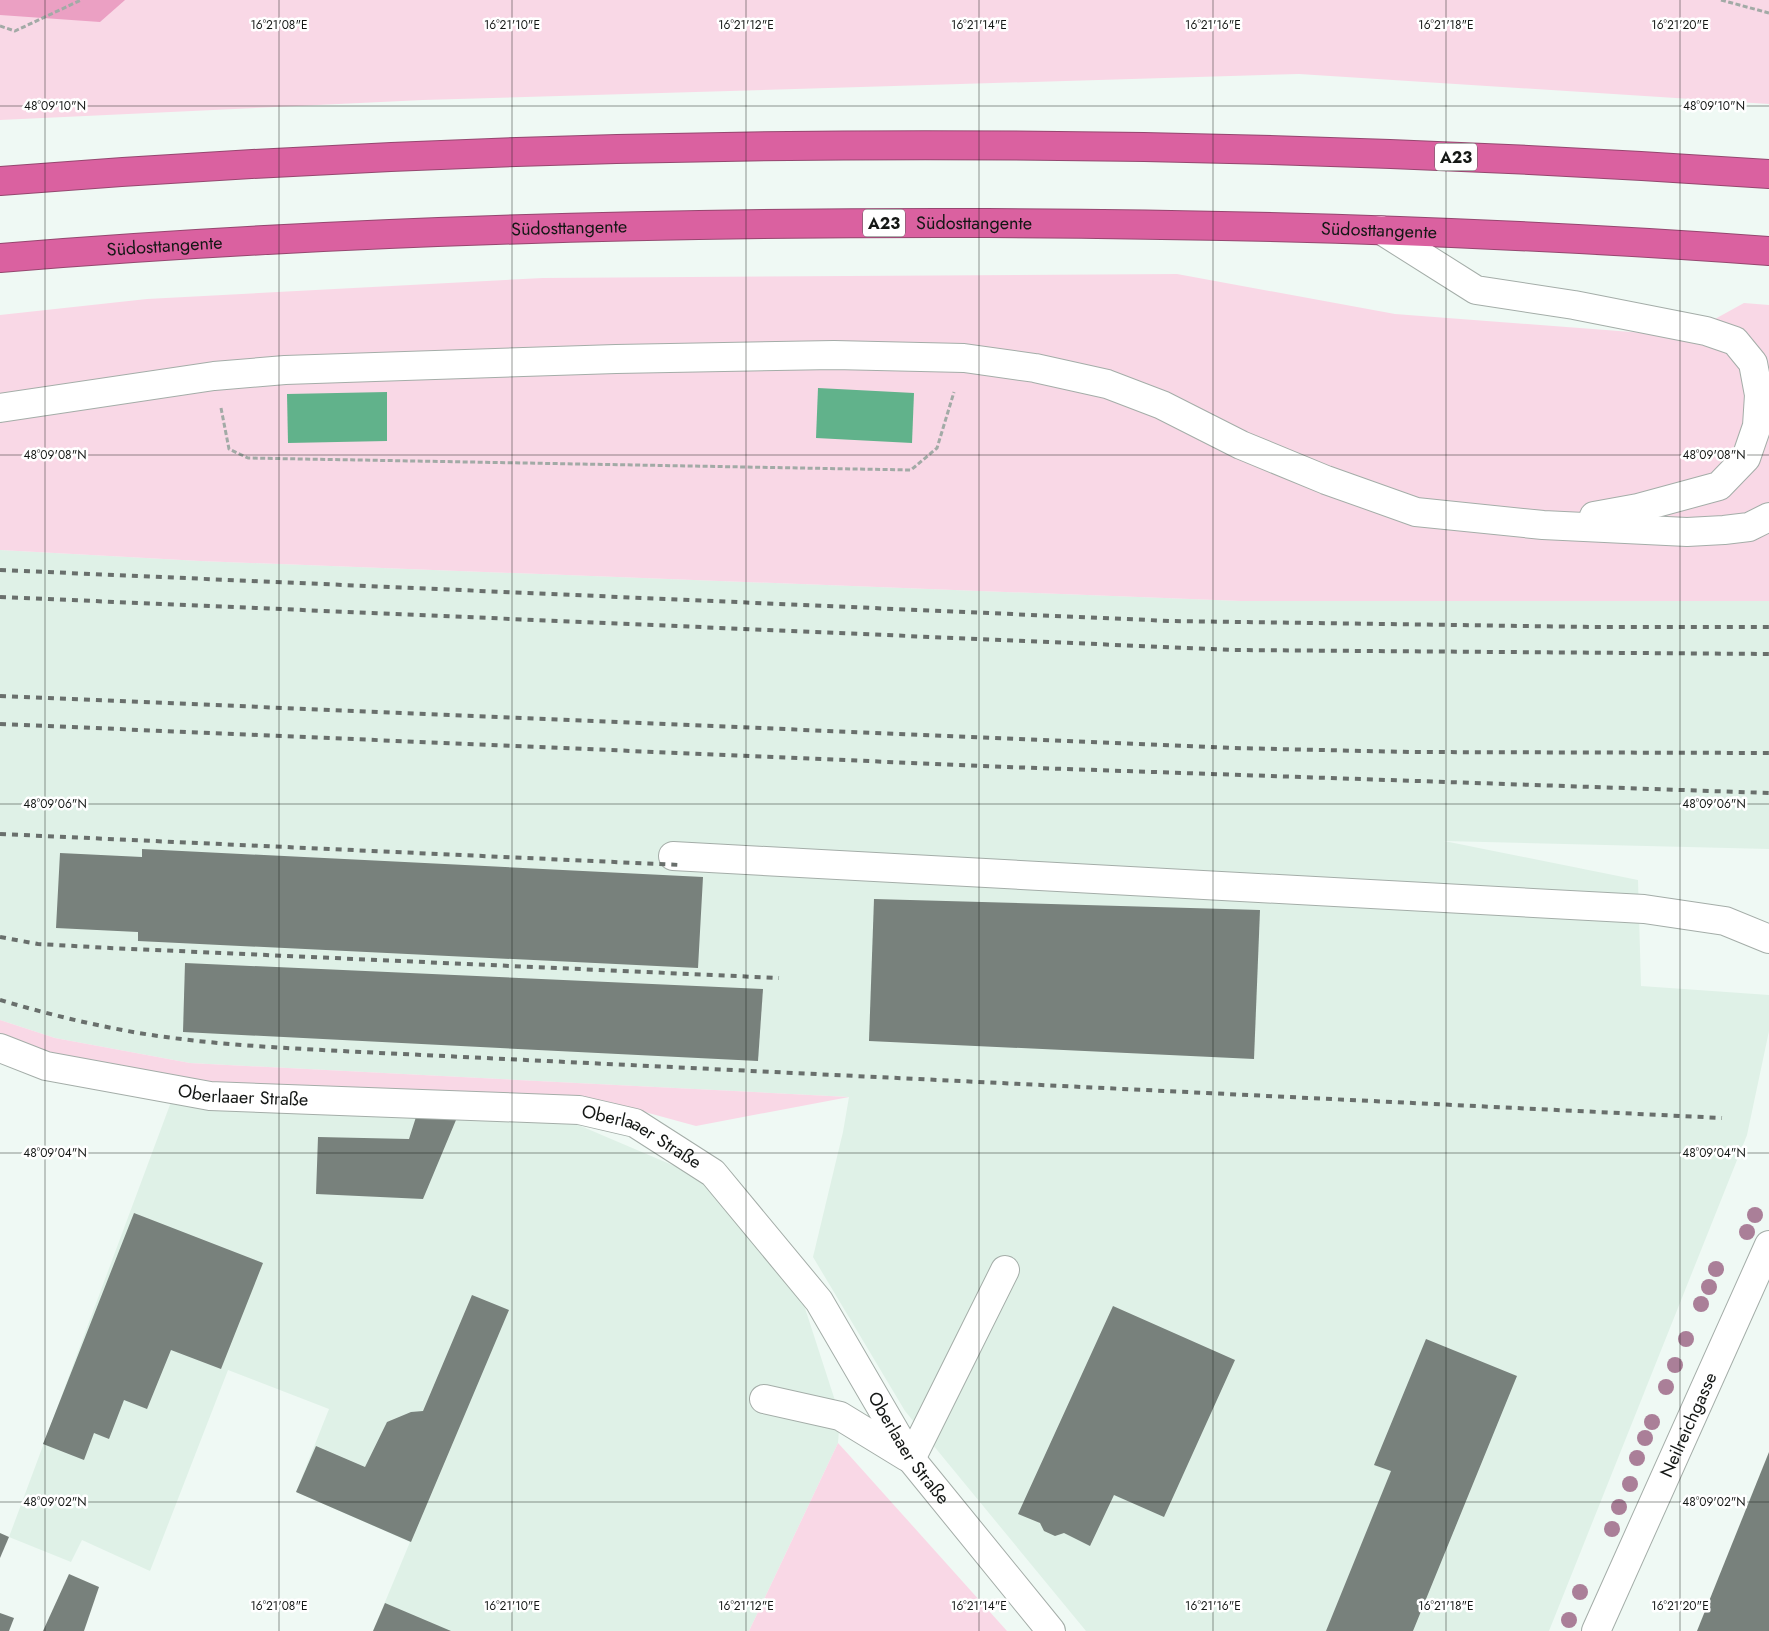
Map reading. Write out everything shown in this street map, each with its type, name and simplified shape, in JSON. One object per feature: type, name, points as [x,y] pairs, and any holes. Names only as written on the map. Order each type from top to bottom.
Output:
[{"type":"highway","name":"A23","points":[[0,181],[123,171],[376,157],[628,148],[877,145],[1142,147],[1382,154],[1653,166],[1769,174]]},
{"type":"highway","name":"Südosttangente","points":[[0,258],[129,248],[355,236],[630,226],[880,223],[1141,224],[1381,230],[1658,243],[1769,251]]},
{"type":"street","points":[[1381,230],[1476,290],[1574,305],[1706,331],[1735,341],[1753,363],[1759,395],[1757,426],[1746,458],[1719,486],[1638,508],[1543,525]]},
{"type":"street","points":[[0,408],[214,376],[285,370],[626,359],[834,355],[964,358],[1035,368],[1107,384],[1162,406],[1241,445],[1326,480],[1416,512],[1543,525],[1687,532],[1749,527],[1769,517]]},
{"type":"street","points":[[673,856],[1644,909],[1725,920],[1769,940]]},
{"type":"street","name":"Oberlaaer Straße","points":[[0,1048],[46,1066],[210,1096],[579,1110],[636,1124],[713,1173],[819,1301],[911,1459],[1052,1631]]},
{"type":"street","name":"Neilreichgasse","points":[[1596,1631],[1769,1245]]},
{"type":"street","points":[[764,1399],[840,1416],[911,1459],[1005,1270]]},
{"type":"path","points":[[0,26],[16,31],[81,0]]},
{"type":"path","points":[[1721,0],[1769,13]]},
{"type":"path","points":[[214,376],[229,449],[248,458],[911,470],[937,448],[964,358]]},
{"type":"shaded area","points":[[0,0],[1769,0],[1769,104],[1299,74],[423,100],[0,120]]},
{"type":"shaded area","points":[[0,0],[125,0],[100,22],[0,15]]},
{"type":"shaded area","points":[[1177,274],[1395,314],[1684,336],[1744,303],[1769,305],[1769,601],[1241,601],[200,561],[0,550],[0,315],[147,299],[543,278]]},
{"type":"shaded area","points":[[818,388],[914,393],[912,443],[816,438]]},
{"type":"shaded area","points":[[387,392],[387,441],[288,443],[287,394]]},
{"type":"shaded area","points":[[0,550],[200,561],[1241,601],[1769,601],[1769,849],[1444,841],[1638,880],[1641,986],[1769,995],[1769,1031],[1747,1135],[1549,1631],[1086,1631],[905,1411],[813,1257],[843,1132],[849,1097],[190,1063],[55,1038],[0,1020]]},
{"type":"shaded area","points":[[0,1020],[55,1038],[190,1063],[849,1097],[696,1126],[601,1100],[192,1083],[51,1056],[0,1038]]},
{"type":"shaded area","points":[[171,1102],[456,1120],[562,1118],[705,1179],[804,1305],[840,1416],[838,1443],[749,1631],[373,1631],[410,1542],[296,1492],[329,1409],[228,1370],[150,1571],[82,1540],[71,1562],[9,1537]]},
{"type":"shaded area","points":[[838,1443],[849,1455],[1007,1631],[749,1631]]},
{"type":"building","points":[[142,849],[703,877],[698,968],[138,941],[138,932],[56,928],[60,853],[142,857]]},
{"type":"building","points":[[874,899],[1260,910],[1254,1059],[869,1041]]},
{"type":"building","points":[[185,963],[763,989],[758,1061],[183,1032]]},
{"type":"building","points":[[416,1117],[456,1120],[423,1199],[316,1194],[318,1137],[409,1139]]},
{"type":"building","points":[[134,1213],[263,1263],[221,1369],[171,1350],[147,1409],[124,1400],[109,1439],[94,1433],[84,1460],[43,1444]]},
{"type":"building","points":[[472,1295],[509,1310],[411,1542],[296,1492],[316,1446],[365,1467],[387,1422],[411,1412],[423,1411]]},
{"type":"building","points":[[1113,1306],[1235,1360],[1164,1517],[1114,1495],[1090,1546],[1064,1533],[1055,1536],[1044,1531],[1040,1523],[1018,1514]]},
{"type":"building","points":[[1426,1339],[1517,1376],[1413,1631],[1326,1631],[1391,1471],[1374,1465]]},
{"type":"building","points":[[1769,1452],[1769,1631],[1697,1631]]},
{"type":"building","points":[[0,1533],[9,1537],[0,1558]]},
{"type":"building","points":[[69,1574],[99,1587],[84,1631],[43,1631]]},
{"type":"building","points":[[385,1603],[451,1631],[373,1631]]},
{"type":"building","points":[[0,1613],[14,1618],[9,1631],[0,1631]]},
{"type":"railway","points":[[0,570],[1171,621],[1596,627],[1769,627]]},
{"type":"railway","points":[[0,597],[1234,650],[1769,654]]},
{"type":"railway","points":[[0,696],[1233,748],[1409,752],[1769,753]]},
{"type":"railway","points":[[0,724],[1007,767],[1769,793]]},
{"type":"railway","points":[[0,834],[680,865]]},
{"type":"railway","points":[[0,937],[38,944],[110,948],[779,978]]},
{"type":"railway","points":[[0,1000],[66,1018],[133,1032],[218,1043],[275,1047],[1722,1118]]}]
